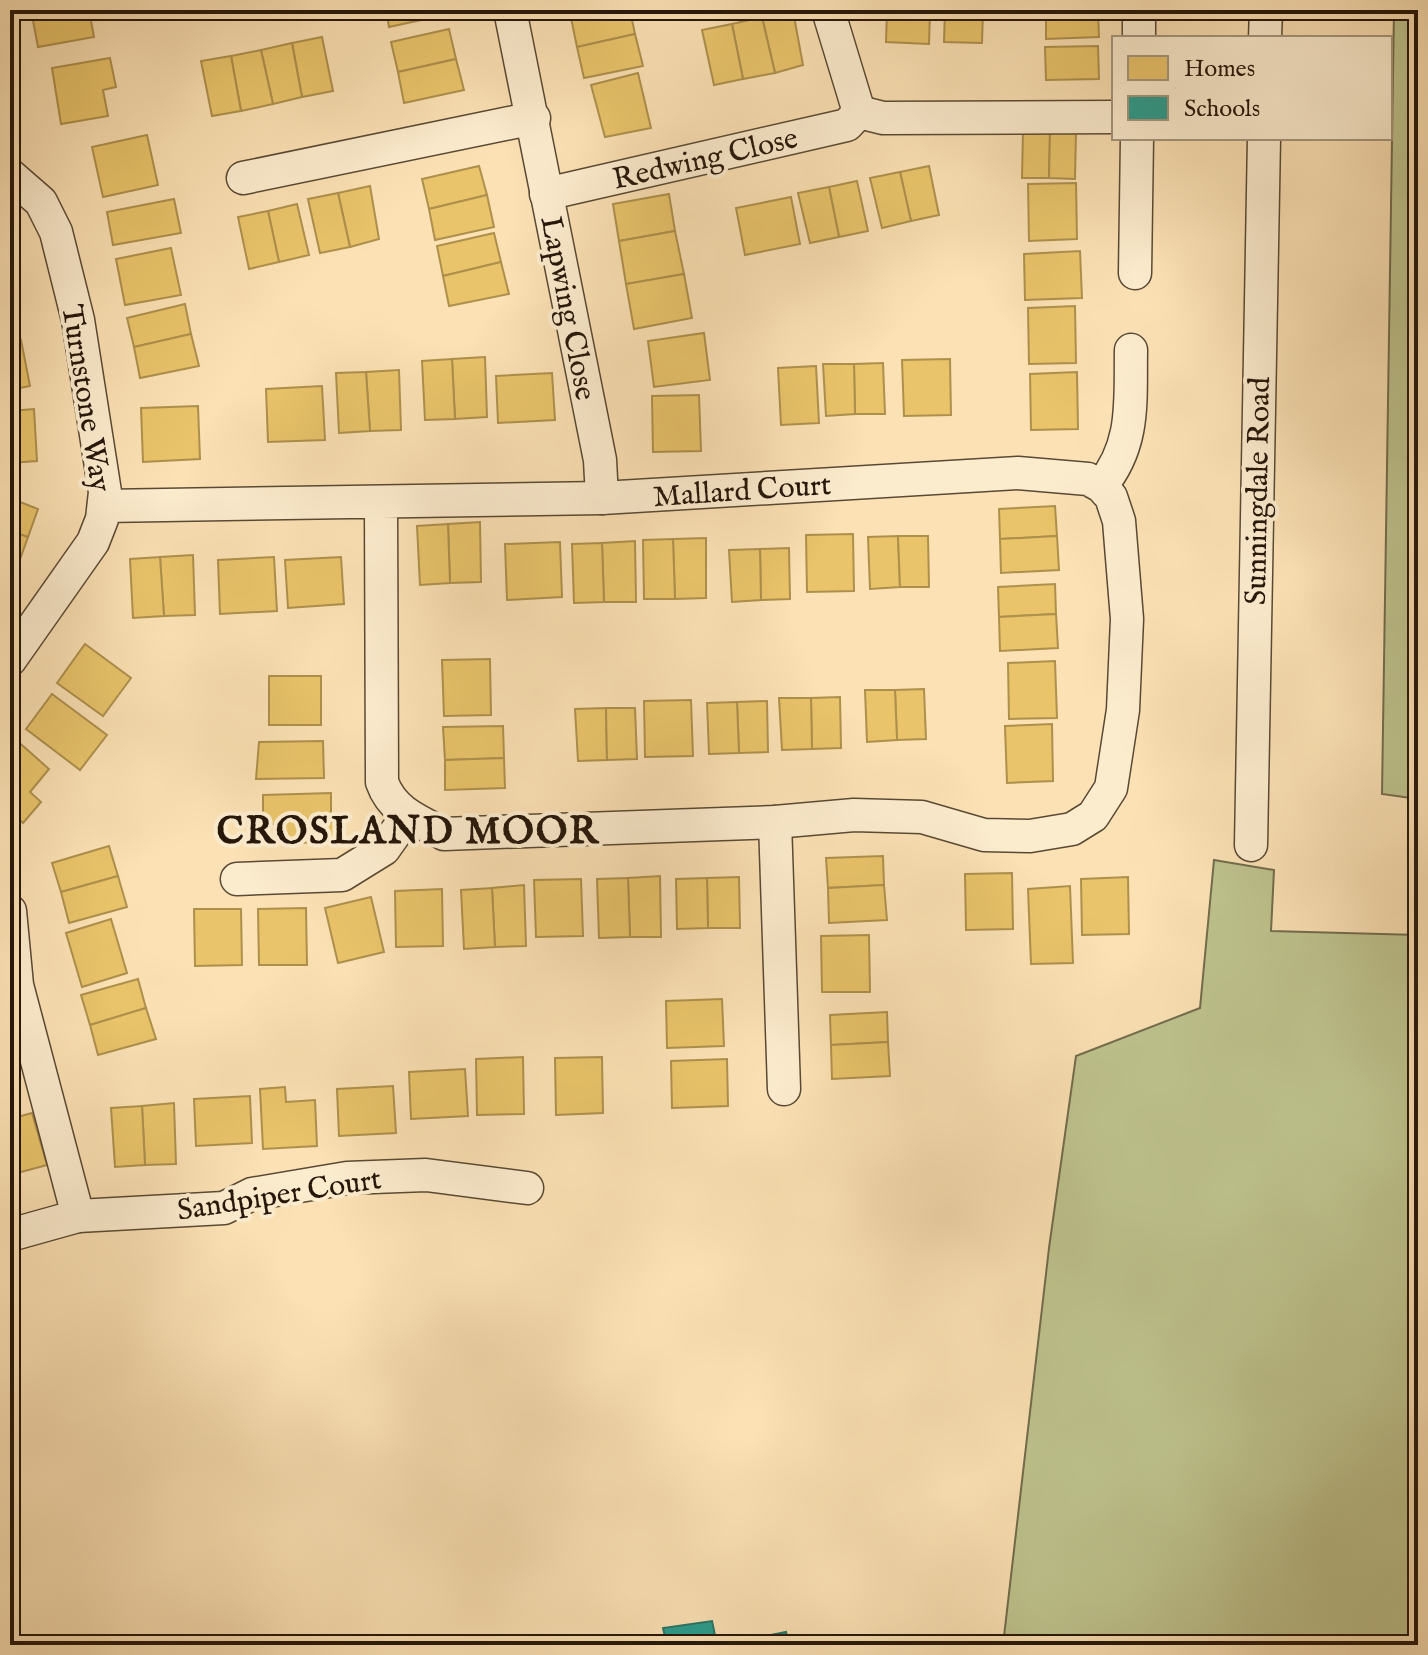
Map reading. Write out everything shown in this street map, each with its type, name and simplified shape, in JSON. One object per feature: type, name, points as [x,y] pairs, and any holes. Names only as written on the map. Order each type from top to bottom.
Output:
[{"type":"street","name":"Lapwing Close","points":[[510,10],[600,460],[602,498]]},
{"type":"street","points":[[828,10],[859,112],[883,118],[1112,117]]},
{"type":"street","points":[[1139,10],[1139,36]]},
{"type":"street","points":[[1265,36],[1266,10]]},
{"type":"street","name":"Redwing Close","points":[[546,194],[847,125],[859,112]]},
{"type":"street","points":[[243,178],[534,118]]},
{"type":"street","points":[[1135,273],[1137,140]]},
{"type":"street","name":"Sunningdale Road","points":[[1251,845],[1264,140]]},
{"type":"street","name":"Turnstone Way","points":[[10,175],[41,202],[56,232],[78,320],[105,492],[93,542],[10,660]]},
{"type":"street","points":[[381,503],[382,782],[387,798],[408,815],[444,834],[775,822],[854,815],[922,817],[984,835],[1030,836],[1072,829],[1093,816],[1111,788],[1123,710],[1127,619],[1119,521],[1111,497],[1101,486],[1118,466],[1129,428],[1131,350]]},
{"type":"street","name":"Mallard Court","points":[[104,506],[602,498],[1018,473],[1088,479],[1101,486]]},
{"type":"street","points":[[237,879],[342,875],[384,849],[408,815]]},
{"type":"street","points":[[775,822],[784,1089]]},
{"type":"street","points":[[10,911],[17,985],[78,1216]]},
{"type":"street","name":"Sandpiper Court","points":[[10,1235],[78,1216],[224,1208],[252,1194],[347,1178],[426,1175],[527,1188]]},
{"type":"green space","points":[[1394,10],[1418,10],[1418,799],[1382,794]]},
{"type":"green space","points":[[1214,860],[1274,870],[1271,931],[1418,935],[1418,1645],[1003,1645],[1049,1248],[1076,1056],[1200,1008]]},
{"type":"building: Homes","points":[[31,10],[89,10],[94,37],[38,47]]},
{"type":"building: Homes","points":[[386,10],[448,10],[449,14],[389,27]]},
{"type":"building: Homes","points":[[604,10],[630,10],[635,34],[577,47],[571,18]]},
{"type":"building: Homes","points":[[887,10],[930,12],[929,44],[886,42]]},
{"type":"building: Homes","points":[[945,10],[983,10],[982,43],[944,42]]},
{"type":"building: Homes","points":[[1046,10],[1098,10],[1099,37],[1046,39]]},
{"type":"building: Homes","points":[[793,11],[803,65],[775,73],[762,17]]},
{"type":"building: Homes","points":[[762,17],[775,73],[743,79],[732,24]]},
{"type":"building: Homes","points":[[732,24],[743,79],[714,85],[702,30]]},
{"type":"building: Homes","points":[[449,29],[456,59],[398,72],[391,42]]},
{"type":"building: Homes","points":[[635,34],[643,66],[584,78],[577,47]]},
{"type":"building: Homes","points":[[322,37],[333,91],[302,97],[292,43]]},
{"type":"building: Homes","points":[[292,43],[302,97],[273,104],[261,50]]},
{"type":"building: Homes","points":[[1098,46],[1099,79],[1046,80],[1045,47]]},
{"type":"building: Homes","points":[[261,50],[273,104],[241,111],[231,56]]},
{"type":"building: Homes","points":[[231,56],[241,111],[212,116],[201,61]]},
{"type":"building: Homes","points":[[110,58],[116,87],[103,90],[108,116],[61,124],[52,68]]},
{"type":"building: Homes","points":[[456,59],[464,90],[404,103],[398,72]]},
{"type":"building: Homes","points":[[638,73],[651,128],[605,137],[591,85]]},
{"type":"building: Homes","points":[[1023,131],[1050,131],[1049,178],[1022,178]]},
{"type":"building: Homes","points":[[1050,131],[1076,132],[1075,179],[1049,178]]},
{"type":"building: Homes","points":[[147,135],[158,185],[103,197],[92,147]]},
{"type":"building: Homes","points":[[479,166],[487,195],[429,209],[422,179]]},
{"type":"building: Homes","points":[[929,166],[939,215],[911,221],[900,172]]},
{"type":"building: Homes","points":[[900,172],[911,221],[882,228],[870,178]]},
{"type":"building: Homes","points":[[857,181],[868,231],[839,237],[829,187]]},
{"type":"building: Homes","points":[[1076,183],[1077,239],[1029,241],[1028,184]]},
{"type":"building: Homes","points":[[370,186],[379,239],[350,247],[338,193]]},
{"type":"building: Homes","points":[[829,187],[839,237],[810,243],[798,193]]},
{"type":"building: Homes","points":[[338,193],[350,247],[320,253],[308,199]]},
{"type":"building: Homes","points":[[669,194],[675,231],[619,241],[613,204]]},
{"type":"building: Homes","points":[[487,195],[494,227],[435,240],[429,209]]},
{"type":"building: Homes","points":[[791,197],[800,244],[745,255],[736,208]]},
{"type":"building: Homes","points":[[174,199],[181,233],[113,245],[107,212]]},
{"type":"building: Homes","points":[[297,204],[309,255],[279,262],[268,211]]},
{"type":"building: Homes","points":[[268,211],[279,262],[249,269],[238,217]]},
{"type":"building: Homes","points":[[675,231],[684,274],[626,284],[619,241]]},
{"type":"building: Homes","points":[[494,233],[501,262],[443,276],[437,246]]},
{"type":"building: Homes","points":[[171,248],[181,295],[125,305],[116,259]]},
{"type":"building: Homes","points":[[1080,251],[1082,298],[1025,300],[1024,254]]},
{"type":"building: Homes","points":[[501,262],[509,294],[449,306],[443,276]]},
{"type":"building: Homes","points":[[684,274],[692,318],[634,329],[626,284]]},
{"type":"building: Homes","points":[[185,304],[191,334],[134,347],[127,318]]},
{"type":"building: Homes","points":[[1075,306],[1076,363],[1029,364],[1028,308]]},
{"type":"building: Homes","points":[[704,333],[710,380],[654,387],[648,341]]},
{"type":"building: Homes","points":[[191,334],[199,366],[140,378],[134,347]]},
{"type":"building: Homes","points":[[21,340],[30,386],[10,390],[10,342]]},
{"type":"building: Homes","points":[[485,357],[487,417],[455,419],[452,359]]},
{"type":"building: Homes","points":[[452,359],[455,419],[425,420],[422,361]]},
{"type":"building: Homes","points":[[950,359],[951,415],[904,416],[902,360]]},
{"type":"building: Homes","points":[[883,363],[885,414],[855,414],[854,364]]},
{"type":"building: Homes","points":[[823,364],[854,364],[855,414],[826,416]]},
{"type":"building: Homes","points":[[816,366],[819,423],[781,425],[778,368]]},
{"type":"building: Homes","points":[[399,370],[401,430],[370,431],[366,372]]},
{"type":"building: Homes","points":[[366,372],[370,431],[339,433],[336,373]]},
{"type":"building: Homes","points":[[1077,372],[1078,429],[1031,430],[1030,374]]},
{"type":"building: Homes","points":[[552,373],[555,420],[498,423],[496,376]]},
{"type":"building: Homes","points":[[322,386],[325,440],[268,442],[266,389]]},
{"type":"building: Homes","points":[[699,395],[701,451],[653,452],[652,396]]},
{"type":"building: Homes","points":[[198,406],[200,459],[143,462],[141,408]]},
{"type":"building: Homes","points":[[34,409],[37,461],[10,463],[10,411]]},
{"type":"building: Homes","points":[[10,498],[38,509],[28,537],[10,531]]},
{"type":"building: Homes","points":[[1055,506],[1057,536],[1000,539],[999,509]]},
{"type":"building: Homes","points":[[480,522],[481,582],[450,583],[448,524]]},
{"type":"building: Homes","points":[[448,524],[450,583],[420,585],[417,526]]},
{"type":"building: Homes","points":[[10,531],[28,537],[17,568],[10,565]]},
{"type":"building: Homes","points":[[853,534],[854,591],[807,592],[806,535]]},
{"type":"building: Homes","points":[[898,536],[900,587],[870,589],[868,537]]},
{"type":"building: Homes","points":[[898,536],[928,536],[929,587],[900,587]]},
{"type":"building: Homes","points":[[1057,536],[1059,570],[1001,573],[1000,539]]},
{"type":"building: Homes","points":[[706,538],[706,598],[675,599],[673,539]]},
{"type":"building: Homes","points":[[673,539],[675,599],[644,599],[643,540]]},
{"type":"building: Homes","points":[[635,541],[636,602],[604,602],[602,543]]},
{"type":"building: Homes","points":[[560,542],[562,597],[507,600],[505,544]]},
{"type":"building: Homes","points":[[602,543],[604,602],[574,603],[572,544]]},
{"type":"building: Homes","points":[[789,548],[790,599],[761,600],[760,549]]},
{"type":"building: Homes","points":[[760,549],[761,600],[732,602],[729,550]]},
{"type":"building: Homes","points":[[193,555],[195,615],[164,616],[160,557]]},
{"type":"building: Homes","points":[[160,557],[164,616],[133,618],[130,559]]},
{"type":"building: Homes","points":[[274,557],[277,611],[220,614],[218,560]]},
{"type":"building: Homes","points":[[341,557],[344,604],[288,608],[285,560]]},
{"type":"building: Homes","points":[[1055,584],[1056,614],[999,617],[998,587]]},
{"type":"building: Homes","points":[[1056,614],[1058,648],[1000,651],[999,617]]},
{"type":"building: Homes","points":[[85,644],[131,678],[103,716],[57,683]]},
{"type":"building: Homes","points":[[490,659],[491,715],[444,716],[442,660]]},
{"type":"building: Homes","points":[[1055,661],[1057,718],[1009,719],[1008,663]]},
{"type":"building: Homes","points":[[269,676],[321,676],[321,725],[269,725]]},
{"type":"building: Homes","points":[[924,689],[926,739],[897,740],[895,690]]},
{"type":"building: Homes","points":[[865,690],[895,690],[897,740],[867,742]]},
{"type":"building: Homes","points":[[52,694],[107,735],[80,770],[26,729]]},
{"type":"building: Homes","points":[[840,697],[841,748],[812,749],[811,698]]},
{"type":"building: Homes","points":[[779,698],[811,698],[812,749],[782,750]]},
{"type":"building: Homes","points":[[691,700],[693,756],[645,757],[644,701]]},
{"type":"building: Homes","points":[[767,701],[768,752],[739,753],[737,702]]},
{"type":"building: Homes","points":[[737,702],[739,753],[709,754],[707,703]]},
{"type":"building: Homes","points":[[606,708],[607,760],[578,761],[575,709]]},
{"type":"building: Homes","points":[[606,708],[635,708],[637,759],[607,760]]},
{"type":"building: Homes","points":[[1052,724],[1053,781],[1007,783],[1005,726]]},
{"type":"building: Homes","points":[[503,726],[504,758],[445,760],[443,727]]},
{"type":"building: Homes","points":[[14,738],[49,769],[30,792],[41,802],[23,823],[10,811],[10,742]]},
{"type":"building: Homes","points":[[323,741],[324,778],[256,779],[259,742]]},
{"type":"building: Homes","points":[[504,758],[505,788],[445,790],[445,760]]},
{"type":"building: Homes","points":[[331,793],[331,822],[338,822],[339,842],[284,843],[283,824],[263,824],[263,795]]},
{"type":"building: Homes","points":[[109,846],[118,876],[61,892],[52,863]]},
{"type":"building: Homes","points":[[883,856],[884,885],[828,888],[826,858]]},
{"type":"building: Homes","points":[[1012,873],[1013,929],[966,930],[965,874]]},
{"type":"building: Homes","points":[[118,876],[127,907],[69,923],[61,892]]},
{"type":"building: Homes","points":[[660,876],[661,937],[630,937],[628,878]]},
{"type":"building: Homes","points":[[739,877],[740,928],[708,928],[707,878]]},
{"type":"building: Homes","points":[[1128,877],[1129,934],[1082,935],[1081,879]]},
{"type":"building: Homes","points":[[628,878],[630,937],[599,938],[597,879]]},
{"type":"building: Homes","points":[[707,878],[708,928],[677,929],[676,879]]},
{"type":"building: Homes","points":[[581,879],[583,936],[536,937],[534,880]]},
{"type":"building: Homes","points":[[524,885],[526,946],[495,947],[492,888]]},
{"type":"building: Homes","points":[[884,885],[887,920],[829,923],[828,888]]},
{"type":"building: Homes","points":[[1070,886],[1073,963],[1031,964],[1028,889]]},
{"type":"building: Homes","points":[[492,888],[495,947],[464,949],[461,890]]},
{"type":"building: Homes","points":[[442,889],[443,946],[396,947],[395,891]]},
{"type":"building: Homes","points":[[371,897],[384,952],[338,963],[325,908]]},
{"type":"building: Homes","points":[[306,908],[307,965],[259,965],[258,909]]},
{"type":"building: Homes","points":[[194,909],[241,909],[242,965],[195,966]]},
{"type":"building: Homes","points":[[111,919],[127,973],[82,987],[66,933]]},
{"type":"building: Homes","points":[[869,935],[870,992],[822,992],[821,936]]},
{"type":"building: Homes","points":[[138,979],[146,1008],[90,1025],[81,995]]},
{"type":"building: Homes","points":[[722,999],[724,1046],[667,1048],[666,1001]]},
{"type":"building: Homes","points":[[146,1008],[156,1039],[98,1055],[90,1025]]},
{"type":"building: Homes","points":[[887,1012],[888,1042],[831,1045],[830,1015]]},
{"type":"building: Homes","points":[[888,1042],[890,1076],[832,1079],[831,1045]]},
{"type":"building: Homes","points":[[523,1057],[524,1114],[477,1115],[476,1059]]},
{"type":"building: Homes","points":[[602,1057],[603,1113],[556,1115],[555,1058]]},
{"type":"building: Homes","points":[[727,1059],[728,1106],[672,1108],[671,1061]]},
{"type":"building: Homes","points":[[465,1069],[468,1116],[411,1119],[409,1072]]},
{"type":"building: Homes","points":[[393,1086],[396,1133],[339,1136],[337,1089]]},
{"type":"building: Homes","points":[[285,1087],[286,1102],[315,1100],[317,1146],[263,1149],[260,1089]]},
{"type":"building: Homes","points":[[250,1096],[252,1143],[196,1146],[194,1099]]},
{"type":"building: Homes","points":[[174,1103],[176,1164],[145,1165],[142,1106]]},
{"type":"building: Homes","points":[[142,1106],[145,1165],[115,1167],[111,1108]]},
{"type":"building: Homes","points":[[32,1113],[47,1165],[10,1175],[10,1119]]},
{"type":"building: Schools","points":[[712,1621],[717,1645],[667,1645],[663,1628]]},
{"type":"building: Schools","points":[[786,1632],[789,1645],[719,1645]]},
{"type":"district","name":"CROSLAND MOOR","points":[[408,830]]}]
